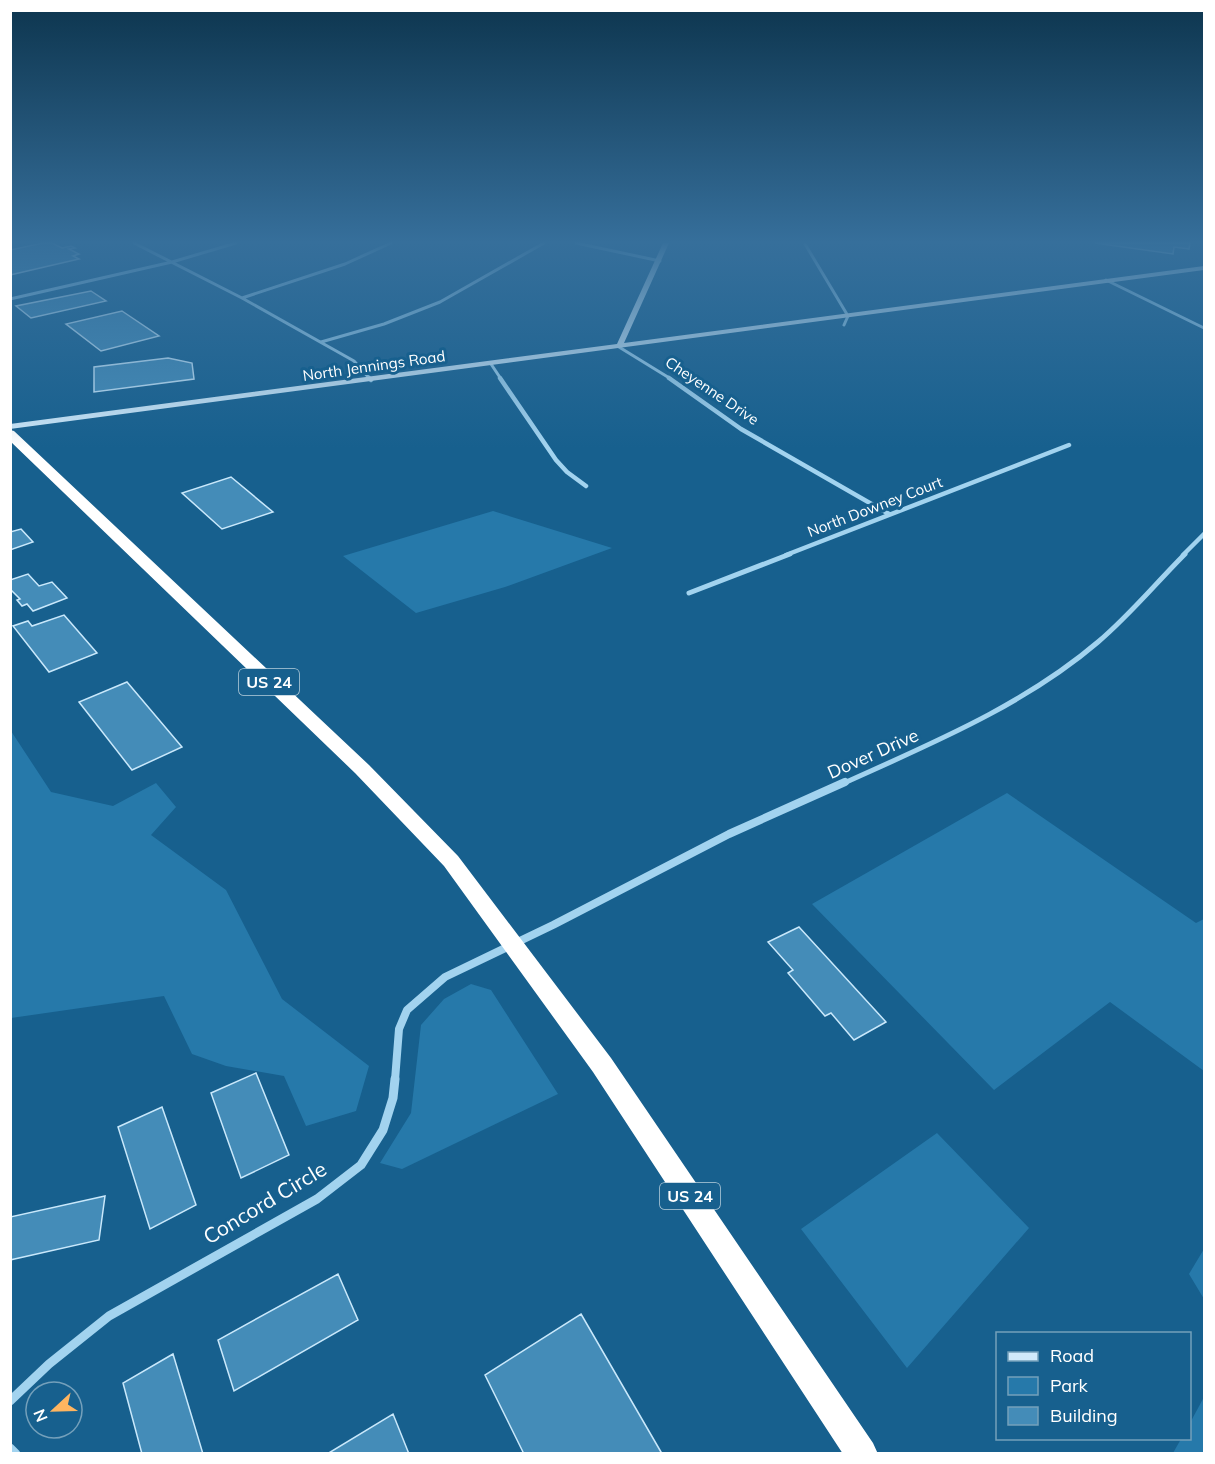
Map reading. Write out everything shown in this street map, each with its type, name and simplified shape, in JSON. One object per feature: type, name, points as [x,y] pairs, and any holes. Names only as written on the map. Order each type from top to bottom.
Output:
[{"type":"highway","name":"US 24","points":[[10,434],[384,790],[451,861],[602,1065],[862,1454]]},
{"type":"street","points":[[266,311],[354,361],[371,380]]},
{"type":"street","points":[[321,342],[384,324],[416,311]]},
{"type":"street","points":[[620,347],[637,311]]},
{"type":"street","points":[[844,324],[848,316],[845,311]]},
{"type":"street","name":"North Jennings Road","points":[[10,427],[882,311]]},
{"type":"street","points":[[1170,311],[1204,328]]},
{"type":"street","name":"Cheyenne Drive","points":[[620,347],[682,386],[741,429],[889,514]]},
{"type":"street","points":[[491,364],[556,460],[567,472],[586,486]]},
{"type":"street","name":"North Downey Court","points":[[689,593],[1070,445]]},
{"type":"street","name":"Dover Drive","points":[[513,942],[553,925],[729,834],[946,737],[1027,694],[1098,642],[1204,534]]},
{"type":"street","name":"Concord Circle","points":[[10,1401],[49,1365],[109,1316],[317,1199],[361,1165],[383,1130],[393,1098],[399,1029],[407,1010],[445,977],[513,942]]},
{"type":"street","points":[[10,1448],[15,1454]]},
{"type":"green space","points":[[493,511],[612,548],[505,587],[416,613],[343,556]]},
{"type":"green space","points":[[11,731],[51,792],[113,806],[156,783],[176,807],[151,835],[226,890],[282,999],[369,1066],[356,1111],[306,1126],[284,1076],[226,1066],[192,1054],[164,996],[11,1018]]},
{"type":"green space","points":[[1007,793],[1196,923],[1204,919],[1204,1071],[1110,1002],[994,1090],[812,904]]},
{"type":"green space","points":[[471,984],[491,990],[558,1094],[402,1169],[380,1163],[411,1113],[421,1025],[444,999]]},
{"type":"green space","points":[[937,1133],[1029,1228],[907,1368],[801,1229]]},
{"type":"green space","points":[[1204,1249],[1204,1299],[1189,1274]]},
{"type":"green space","points":[[1204,1397],[1204,1453],[1173,1453],[1180,1440],[1191,1440],[1191,1421]]},
{"type":"building","points":[[23,311],[60,311],[31,318]]},
{"type":"building","points":[[122,311],[159,336],[101,351],[66,324]]},
{"type":"building","points":[[168,358],[192,363],[194,379],[94,392],[94,367]]},
{"type":"building","points":[[231,477],[273,512],[222,529],[182,493]]},
{"type":"building","points":[[21,529],[33,542],[10,550],[10,532]]},
{"type":"building","points":[[28,574],[39,586],[52,582],[67,598],[33,611],[27,604],[22,606],[17,600],[20,599],[10,589],[10,580]]},
{"type":"building","points":[[64,615],[97,653],[49,672],[13,626],[28,621],[32,626]]},
{"type":"building","points":[[127,682],[182,747],[132,770],[79,702]]},
{"type":"building","points":[[799,927],[886,1022],[854,1040],[831,1013],[825,1016],[788,973],[793,970],[768,942]]},
{"type":"building","points":[[256,1073],[289,1155],[241,1178],[211,1093]]},
{"type":"building","points":[[162,1107],[196,1205],[150,1229],[118,1127]]},
{"type":"building","points":[[105,1196],[99,1240],[10,1260],[10,1217]]},
{"type":"building","points":[[338,1274],[358,1320],[234,1391],[218,1340]]},
{"type":"building","points":[[581,1314],[661,1452],[659,1454],[524,1454],[485,1375]]},
{"type":"building","points":[[173,1354],[203,1454],[142,1454],[123,1383]]},
{"type":"building","points":[[393,1414],[409,1454],[327,1454]]}]
